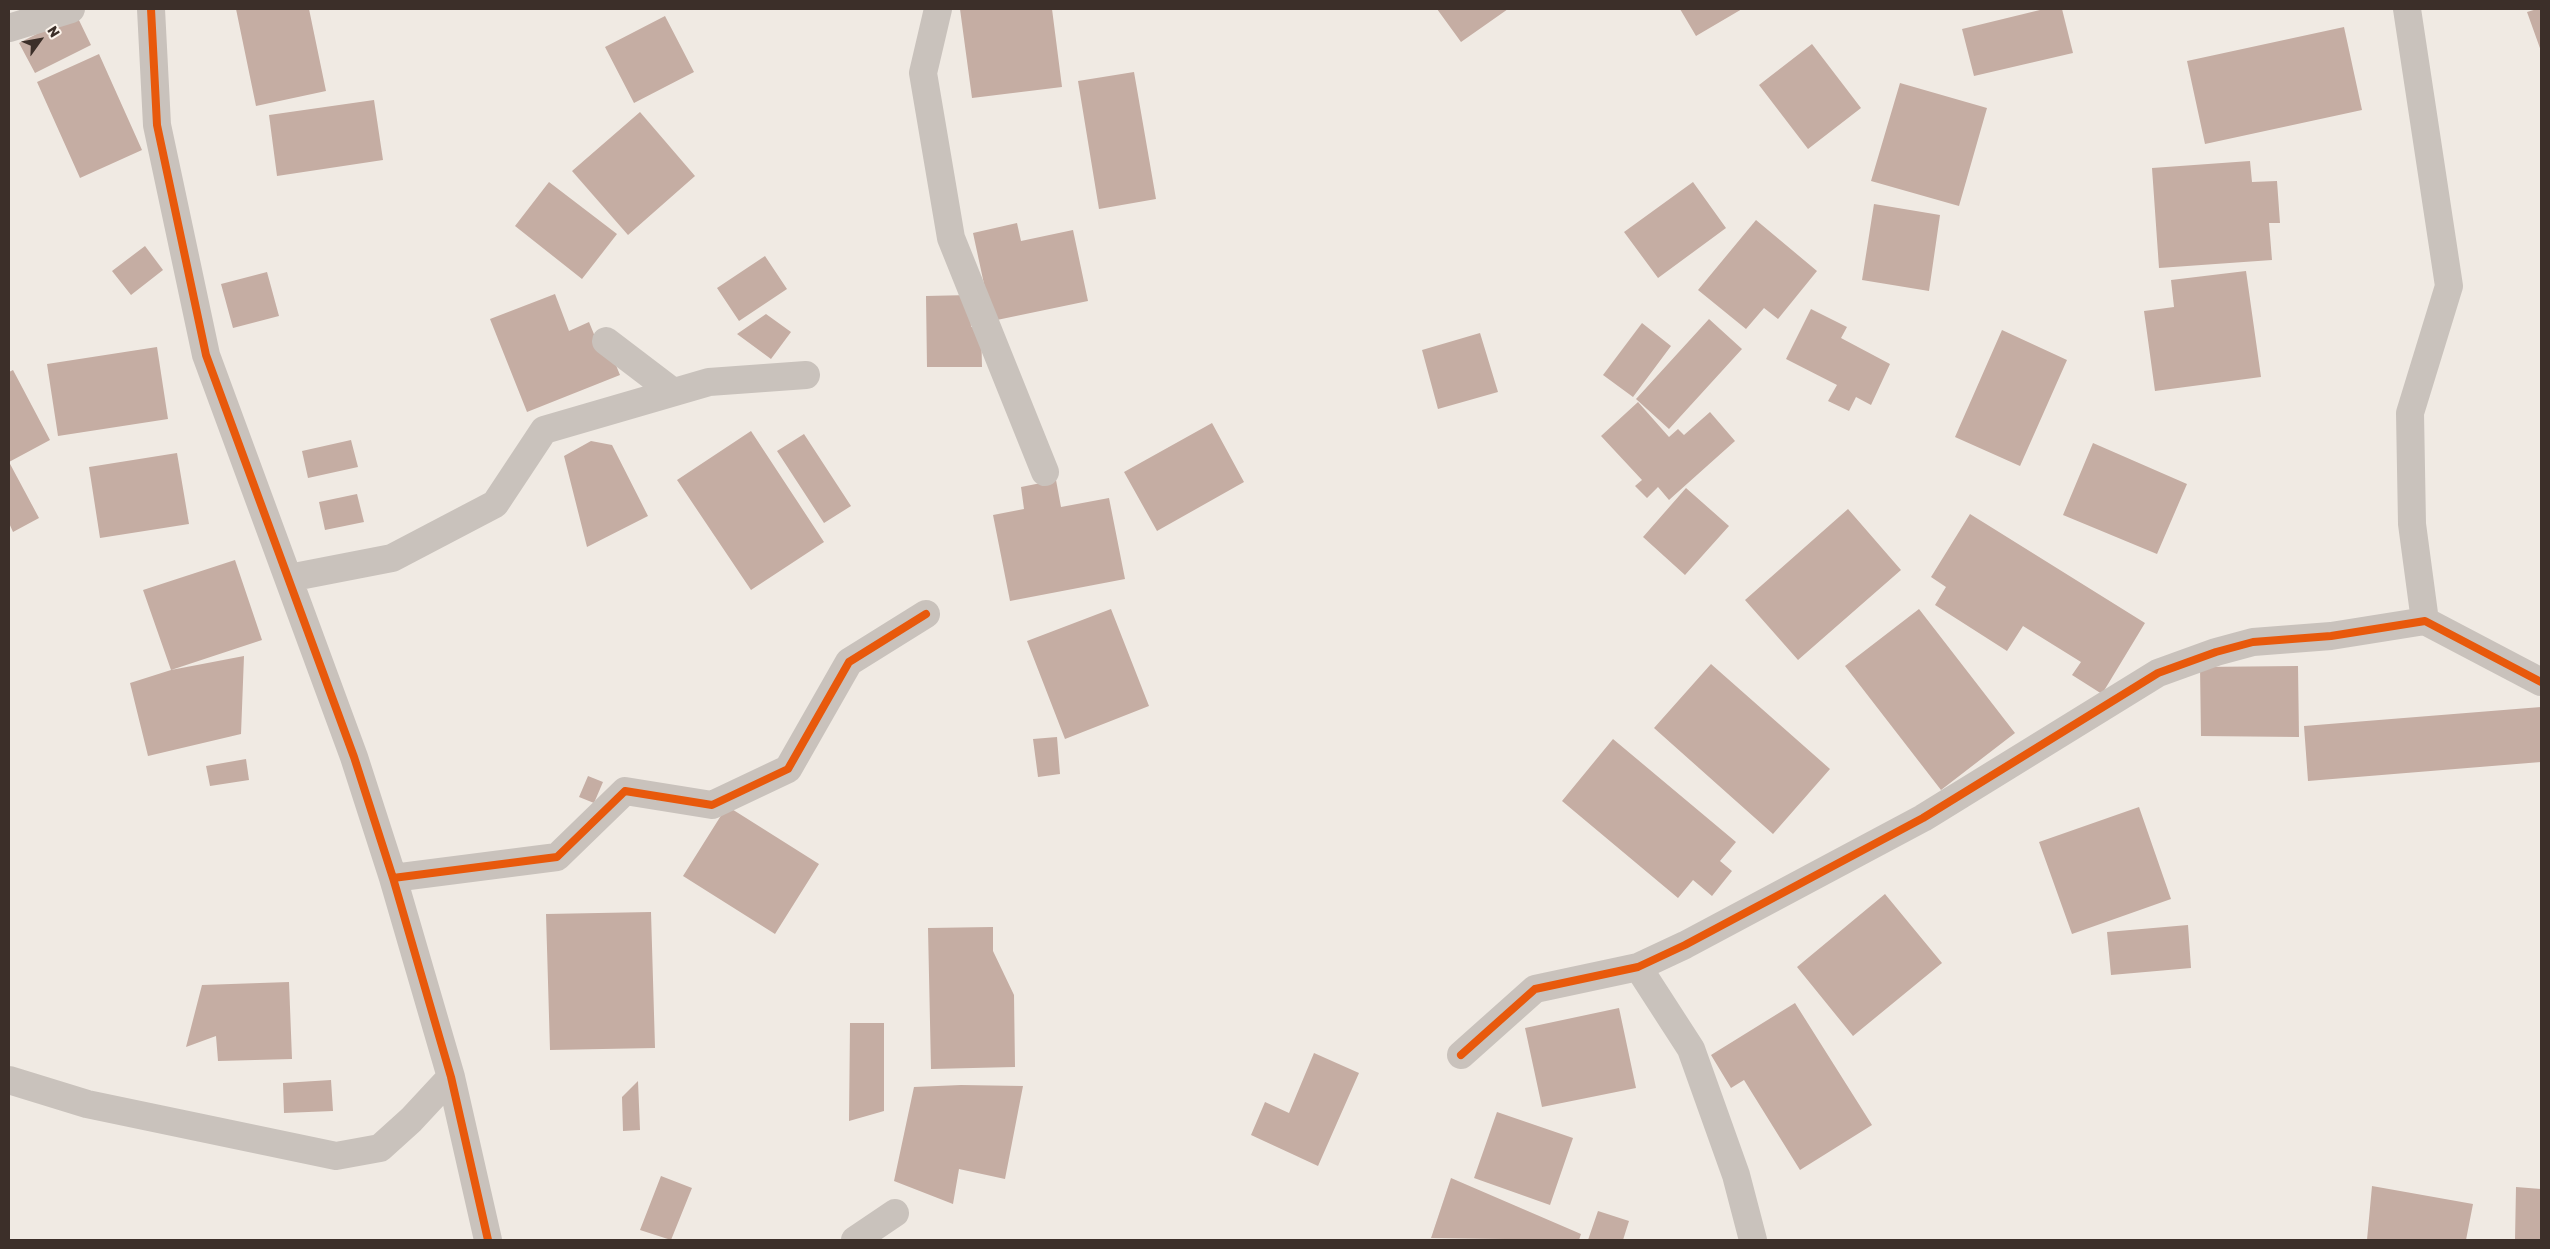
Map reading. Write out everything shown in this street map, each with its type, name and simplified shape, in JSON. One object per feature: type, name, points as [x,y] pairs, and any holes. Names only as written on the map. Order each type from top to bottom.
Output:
[{"type":"street","points":[[11,23],[71,9]]},
{"type":"street","points":[[151,9],[157,125],[206,355],[354,757],[393,878],[451,1077],[488,1240]]},
{"type":"street","points":[[938,9],[923,73],[951,238],[1045,472]]},
{"type":"street","points":[[2407,9],[2448,286],[2410,413],[2412,524],[2426,621]]},
{"type":"street","points":[[606,341],[673,392]]},
{"type":"street","points":[[288,578],[392,558],[495,504],[544,430],[709,382],[806,375]]},
{"type":"street","points":[[393,878],[557,858],[625,791],[712,805],[788,769],[849,662],[926,614]]},
{"type":"street","points":[[1461,1055],[1535,989],[1638,967],[1685,944],[1923,818],[2158,673],[2216,652],[2253,642],[2331,636],[2426,621],[2541,682]]},
{"type":"street","points":[[1638,967],[1691,1049],[1736,1175],[1753,1240]]},
{"type":"street","points":[[9,1080],[86,1104],[336,1156],[380,1148],[411,1120],[451,1077]]},
{"type":"street","points":[[855,1240],[895,1213]]},
{"type":"building","points":[[236,9],[309,9],[326,91],[256,106]]},
{"type":"building","points":[[960,9],[1052,9],[1062,87],[972,98]]},
{"type":"building","points":[[1437,9],[1508,9],[1461,42]]},
{"type":"building","points":[[1680,9],[1742,9],[1696,36]]},
{"type":"building","points":[[2044,9],[2062,9],[2073,53],[1974,76],[1962,29]]},
{"type":"building","points":[[2541,9],[2541,51],[2527,12]]},
{"type":"building","points":[[76,14],[91,45],[35,73],[19,43]]},
{"type":"building","points":[[665,16],[694,72],[634,103],[605,47]]},
{"type":"building","points":[[2344,27],[2362,110],[2205,144],[2187,61]]},
{"type":"building","points":[[1812,44],[1861,108],[1808,149],[1759,85]]},
{"type":"building","points":[[99,54],[142,150],[80,178],[37,82]]},
{"type":"building","points":[[1134,72],[1156,199],[1099,209],[1078,81]]},
{"type":"building","points":[[1900,83],[1987,108],[1959,206],[1871,181]]},
{"type":"building","points":[[374,100],[383,160],[277,176],[269,115]]},
{"type":"building","points":[[640,112],[695,176],[628,235],[572,171]]},
{"type":"building","points":[[2250,161],[2252,182],[2277,181],[2280,223],[2269,223],[2272,260],[2159,268],[2152,168]]},
{"type":"building","points":[[549,182],[617,234],[582,279],[515,226]]},
{"type":"building","points":[[1693,182],[1726,228],[1658,278],[1624,232]]},
{"type":"building","points":[[1874,204],[1940,215],[1929,291],[1862,280]]},
{"type":"building","points":[[1756,220],[1817,271],[1778,319],[1764,308],[1746,329],[1698,290]]},
{"type":"building","points":[[1017,223],[1021,241],[1073,230],[1088,301],[992,321],[973,233]]},
{"type":"building","points":[[145,246],[163,270],[131,295],[112,271]]},
{"type":"building","points":[[765,256],[787,289],[739,321],[717,288]]},
{"type":"building","points":[[2246,271],[2261,377],[2155,391],[2144,311],[2174,307],[2171,280]]},
{"type":"building","points":[[267,272],[279,316],[233,328],[221,284]]},
{"type":"building","points":[[555,294],[569,331],[589,322],[598,344],[606,341],[620,375],[527,412],[490,319]]},
{"type":"building","points":[[970,295],[971,327],[981,326],[982,367],[927,367],[926,296]]},
{"type":"building","points":[[1811,309],[1847,327],[1841,338],[1890,364],[1871,405],[1856,397],[1849,411],[1828,401],[1837,385],[1786,359]]},
{"type":"building","points":[[766,314],[791,332],[771,359],[737,334]]},
{"type":"building","points":[[1709,319],[1742,349],[1669,429],[1636,399]]},
{"type":"building","points":[[1642,323],[1671,346],[1633,397],[1603,375]]},
{"type":"building","points":[[2002,330],[2067,360],[2020,466],[1955,437]]},
{"type":"building","points":[[1480,333],[1498,392],[1438,409],[1422,350]]},
{"type":"building","points":[[157,347],[168,419],[58,436],[47,364]]},
{"type":"building","points":[[13,370],[50,440],[9,462],[9,372]]},
{"type":"building","points":[[1638,402],[1669,437],[1678,429],[1684,435],[1710,412],[1735,441],[1669,500],[1658,487],[1647,498],[1635,486],[1642,480],[1601,436]]},
{"type":"building","points":[[1212,423],[1244,482],[1157,531],[1124,472]]},
{"type":"building","points":[[751,431],[824,542],[751,590],[677,480]]},
{"type":"building","points":[[804,434],[851,506],[824,523],[777,451]]},
{"type":"building","points":[[351,440],[358,467],[308,478],[302,451]]},
{"type":"building","points":[[591,441],[612,445],[648,516],[587,547],[564,456]]},
{"type":"building","points":[[2093,443],[2187,484],[2157,554],[2063,515]]},
{"type":"building","points":[[177,453],[189,524],[100,538],[89,467]]},
{"type":"building","points":[[9,462],[39,518],[13,532],[9,523]]},
{"type":"building","points":[[1056,480],[1061,507],[1109,498],[1125,579],[1010,601],[993,515],[1024,509],[1021,487]]},
{"type":"building","points":[[1686,488],[1729,526],[1685,575],[1643,537]]},
{"type":"building","points":[[357,494],[364,522],[325,530],[319,502]]},
{"type":"building","points":[[1848,509],[1901,570],[1798,660],[1745,600]]},
{"type":"building","points":[[1970,514],[2145,623],[2102,694],[2072,675],[2081,662],[2023,626],[2007,651],[1935,605],[1946,587],[1931,577]]},
{"type":"building","points":[[235,560],[262,640],[171,670],[143,590]]},
{"type":"building","points":[[1111,609],[1149,706],[1065,739],[1027,641]]},
{"type":"building","points":[[1919,609],[2015,733],[1941,790],[1845,666]]},
{"type":"building","points":[[244,656],[241,734],[148,756],[130,683],[171,670]]},
{"type":"building","points":[[1711,664],[1830,769],[1773,834],[1654,728]]},
{"type":"building","points":[[2298,666],[2299,737],[2201,736],[2200,667]]},
{"type":"building","points":[[2541,707],[2541,762],[2308,781],[2304,726]]},
{"type":"building","points":[[1057,737],[1060,774],[1038,777],[1033,739]]},
{"type":"building","points":[[1613,739],[1736,842],[1720,861],[1732,871],[1712,896],[1693,880],[1678,898],[1562,801]]},
{"type":"building","points":[[246,759],[249,780],[210,786],[206,766]]},
{"type":"building","points":[[588,776],[603,782],[594,803],[579,797]]},
{"type":"building","points":[[727,806],[819,864],[775,934],[683,876]]},
{"type":"building","points":[[2139,807],[2171,899],[2072,934],[2039,842]]},
{"type":"building","points":[[1885,894],[1942,963],[1853,1036],[1797,967]]},
{"type":"building","points":[[651,912],[655,1048],[550,1050],[546,914]]},
{"type":"building","points":[[2188,925],[2191,968],[2111,975],[2107,932]]},
{"type":"building","points":[[993,927],[993,951],[1014,995],[1015,1067],[931,1069],[928,928]]},
{"type":"building","points":[[289,982],[292,1059],[218,1061],[216,1036],[186,1047],[202,985]]},
{"type":"building","points":[[1795,1003],[1872,1125],[1800,1170],[1744,1080],[1731,1088],[1711,1055]]},
{"type":"building","points":[[1619,1008],[1636,1088],[1542,1107],[1525,1028]]},
{"type":"building","points":[[850,1023],[884,1023],[884,1111],[849,1121]]},
{"type":"building","points":[[1314,1053],[1359,1073],[1318,1166],[1251,1135],[1265,1102],[1289,1113]]},
{"type":"building","points":[[331,1080],[333,1111],[284,1113],[283,1083]]},
{"type":"building","points":[[638,1081],[640,1130],[623,1131],[622,1097]]},
{"type":"building","points":[[961,1085],[1023,1086],[1005,1179],[959,1169],[953,1204],[894,1181],[914,1087]]},
{"type":"building","points":[[1497,1112],[1573,1138],[1550,1205],[1474,1178]]},
{"type":"building","points":[[661,1176],[692,1188],[671,1240],[640,1230]]},
{"type":"building","points":[[1451,1178],[1581,1234],[1579,1240],[1431,1238]]},
{"type":"building","points":[[2372,1186],[2473,1204],[2466,1240],[2367,1240]]},
{"type":"building","points":[[2516,1187],[2541,1189],[2541,1240],[2515,1240]]},
{"type":"building","points":[[1598,1211],[1629,1221],[1623,1240],[1588,1240]]},
{"type":"cycle path","points":[[151,9],[157,125],[206,355],[354,757],[393,878],[451,1077],[488,1240]]},
{"type":"cycle path","points":[[393,878],[557,857],[625,791],[712,805],[788,769],[849,662],[926,614]]},
{"type":"cycle path","points":[[1461,1055],[1535,989],[1638,967],[1685,945],[1923,818],[2158,673],[2216,652],[2253,642],[2331,636],[2425,621],[2541,682]]}]
